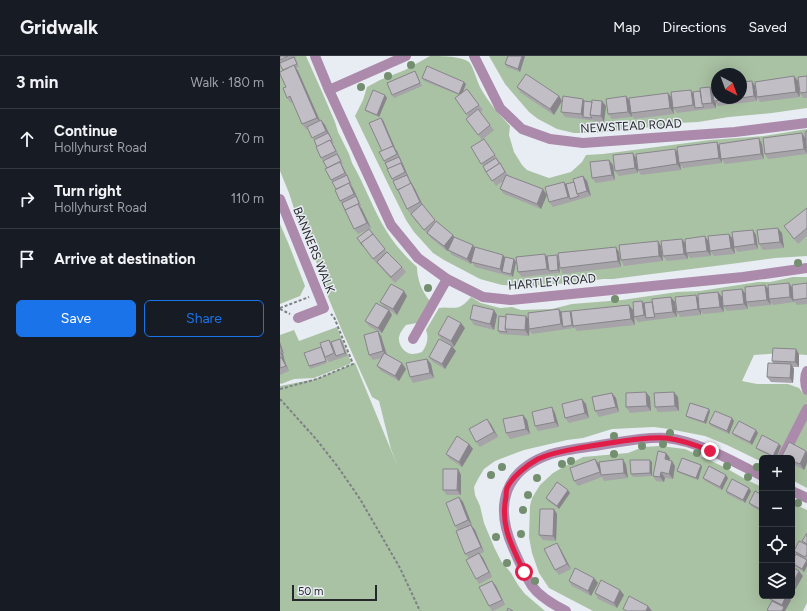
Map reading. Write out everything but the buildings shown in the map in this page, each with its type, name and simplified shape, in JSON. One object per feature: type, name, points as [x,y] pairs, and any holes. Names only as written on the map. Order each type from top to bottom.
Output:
[{"type":"street","name":"HARTLEY ROAD","points":[[315,56],[391,225],[418,258],[447,279],[483,297],[511,300],[743,277],[807,268]]},
{"type":"street","points":[[329,90],[406,56]]},
{"type":"street","name":"NEWSTEAD ROAD","points":[[474,56],[500,108],[522,129],[550,139],[583,143],[735,132],[807,123]]},
{"type":"street","name":"BANNERS WALK","points":[[280,199],[324,308],[298,318]]},
{"type":"street","points":[[413,340],[447,279]]},
{"type":"street","points":[[807,371],[805,385],[807,390]]},
{"type":"street","points":[[784,455],[807,409]]},
{"type":"street","points":[[566,611],[544,598],[533,587],[524,572],[506,530],[504,516],[508,488],[515,477],[524,468],[538,459],[552,454],[619,441],[657,438],[678,440],[696,445],[759,475]]},
{"type":"street","points":[[795,492],[807,498]]},
{"type":"path","points":[[280,308],[318,293]]},
{"type":"path","points":[[280,389],[317,379],[354,364],[334,317],[324,308]]},
{"type":"path","points":[[280,399],[312,434],[338,467],[360,499],[400,568],[420,611]]},
{"type":"green space","points":[[280,56],[306,56],[338,132],[377,215],[394,242],[417,267],[420,285],[430,301],[417,323],[406,325],[400,334],[399,340],[404,350],[413,354],[422,352],[427,341],[426,330],[439,308],[459,307],[471,297],[481,303],[500,308],[512,307],[521,310],[552,309],[572,304],[622,300],[677,292],[700,291],[758,282],[770,282],[793,277],[807,277],[807,355],[780,353],[754,355],[742,381],[757,384],[788,384],[799,388],[807,395],[807,403],[781,455],[759,455],[759,461],[705,436],[654,427],[612,429],[583,438],[567,440],[524,450],[495,461],[484,469],[474,487],[475,495],[494,547],[501,561],[525,594],[545,611],[280,611],[280,386],[316,379],[355,363],[398,467],[391,449],[379,401],[372,397],[343,333],[328,297],[322,275],[299,224],[280,171]]},
{"type":"green space","points":[[430,56],[456,57],[469,62],[483,92],[494,108],[510,126],[509,135],[514,152],[522,165],[527,170],[549,178],[571,172],[582,162],[586,155],[710,140],[764,136],[807,129],[807,256],[775,258],[613,279],[530,287],[502,285],[480,279],[444,260],[433,253],[414,232],[406,220],[355,116],[363,100],[367,87],[405,70]]},
{"type":"green space","points":[[489,56],[807,56],[807,108],[596,133],[574,133],[557,129],[538,119],[529,112],[505,84]]},
{"type":"green space","points":[[280,224],[305,286],[300,296],[280,304]]},
{"type":"green space","points":[[337,327],[351,362],[350,364],[314,378],[294,379],[281,384],[280,383],[280,335],[294,330],[299,341]]},
{"type":"green space","points":[[807,416],[807,488],[795,482],[795,455],[788,455]]},
{"type":"green space","points":[[660,446],[685,449],[759,486],[759,599],[795,599],[795,504],[807,510],[807,603],[803,611],[593,611],[549,588],[539,573],[532,553],[529,537],[530,506],[532,498],[540,485],[553,473],[583,457],[628,453],[643,447]]},
{"type":"route","points":[[524,572],[506,530],[504,516],[508,488],[515,477],[524,468],[538,459],[552,454],[619,441],[667,438],[696,445],[710,451]]}]
